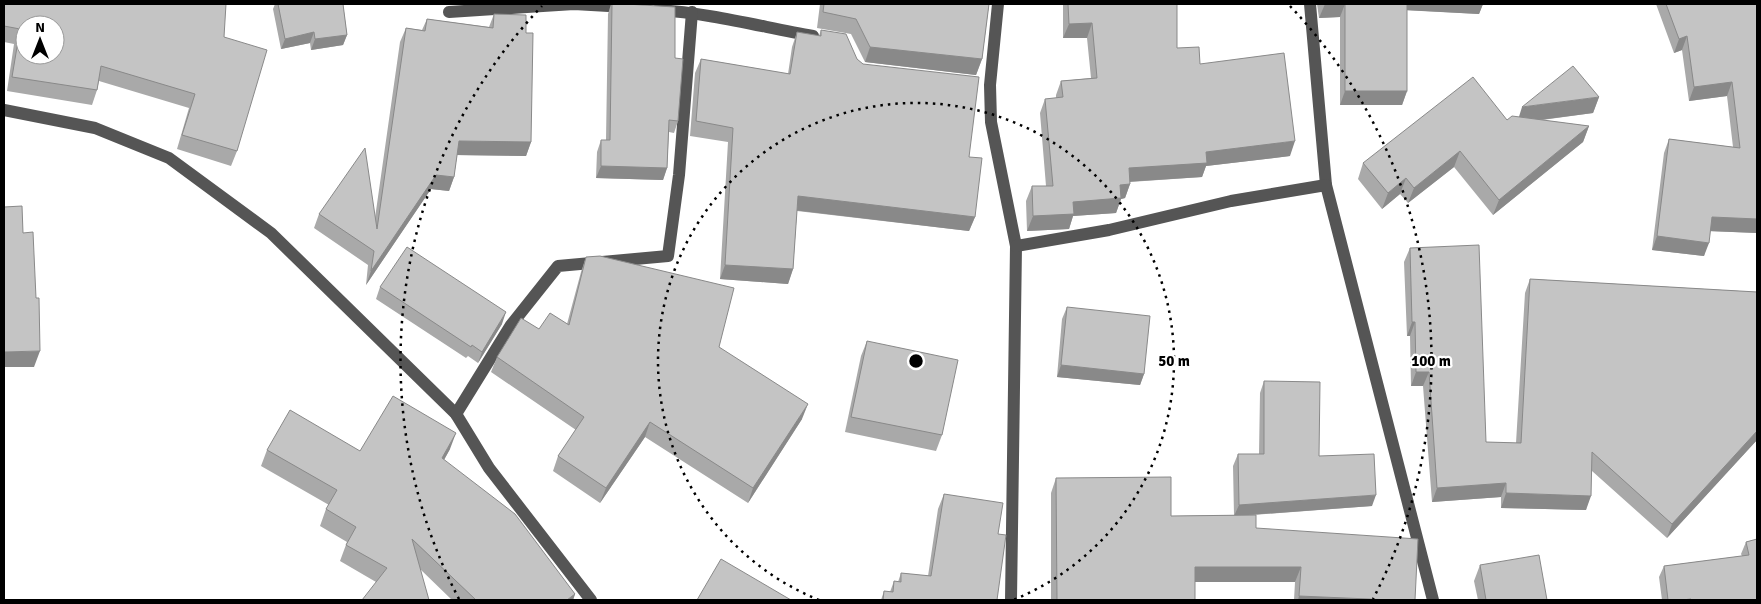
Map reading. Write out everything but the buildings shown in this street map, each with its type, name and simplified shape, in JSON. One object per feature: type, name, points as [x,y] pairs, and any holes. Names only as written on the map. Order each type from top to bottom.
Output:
[{"type":"street","points":[[449,12],[574,4],[692,12],[753,26],[827,38]]},
{"type":"street","points":[[998,4],[985,85],[1016,246],[1011,600]]},
{"type":"street","points":[[1310,4],[1326,185],[1433,600]]},
{"type":"street","points":[[456,414],[511,325],[558,266],[668,256],[678,175],[692,12]]},
{"type":"street","points":[[4,110],[95,128],[169,158],[271,233],[456,414],[489,468],[591,600]]},
{"type":"street","points":[[1016,246],[1109,230],[1231,201],[1326,185]]}]
